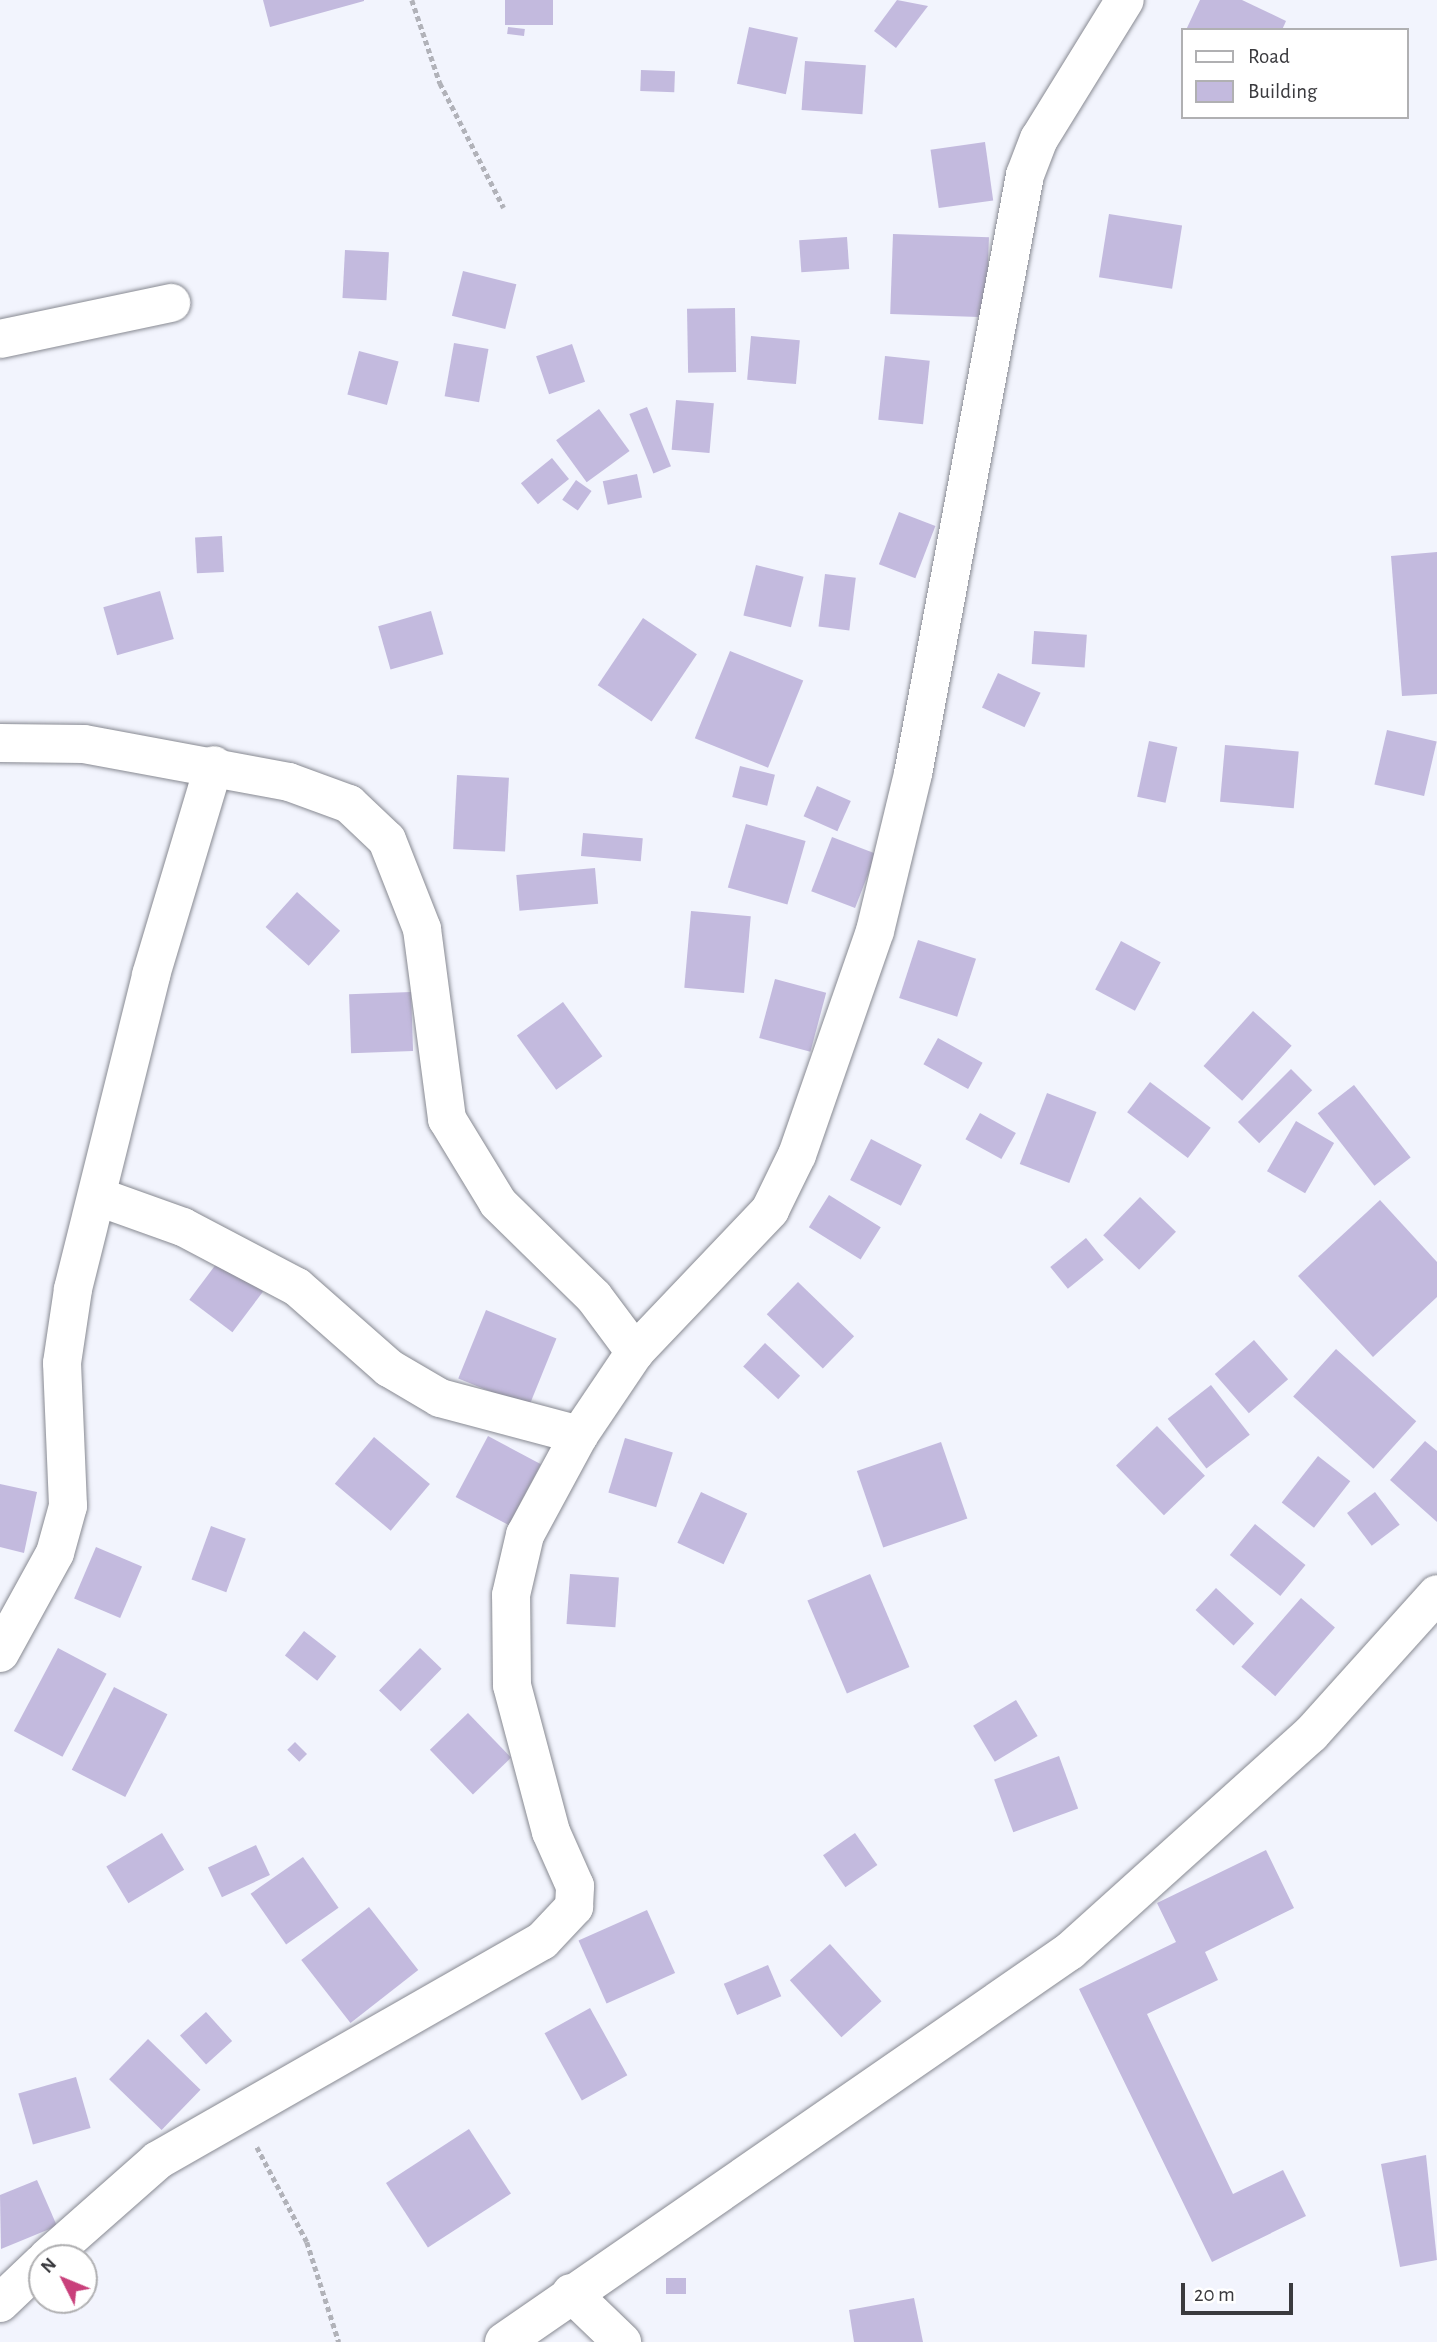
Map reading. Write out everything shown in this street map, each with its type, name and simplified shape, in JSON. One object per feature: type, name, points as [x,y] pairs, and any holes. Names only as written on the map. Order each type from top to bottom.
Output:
[{"type":"street","points":[[63,2244],[158,2160],[542,1941],[574,1907],[575,1886],[551,1832],[519,1721],[509,1626],[525,1535],[579,1435],[635,1352],[770,1210],[832,1064],[875,931],[913,774],[1025,175],[1039,139],[1125,0]]},
{"type":"street","points":[[0,339],[172,303]]},
{"type":"street","points":[[0,743],[84,744],[214,765],[349,804],[387,840],[422,929],[447,1119],[498,1203],[594,1297],[635,1352]]},
{"type":"street","points":[[0,1653],[14,1606],[55,1553],[68,1506],[62,1363],[72,1289],[99,1196],[151,975],[214,765]]},
{"type":"street","points":[[99,1196],[183,1227],[297,1287],[389,1368],[440,1398],[579,1435]]},
{"type":"street","points":[[503,2342],[1070,1951],[1311,1734],[1437,1594]]},
{"type":"street","points":[[0,2303],[28,2276]]},
{"type":"street","points":[[571,2293],[622,2342]]},
{"type":"path","points":[[412,0],[440,83],[505,208]]},
{"type":"path","points":[[244,2112],[330,2296],[340,2342]]},
{"type":"building","points":[[263,0],[364,0],[364,1],[270,27]]},
{"type":"building","points":[[505,0],[553,0],[553,25],[505,25]]},
{"type":"building","points":[[897,0],[928,6],[896,48],[874,31]]},
{"type":"building","points":[[1200,0],[1242,0],[1286,21],[1283,28],[1187,28]]},
{"type":"building","points":[[508,27],[525,29],[524,36],[507,34]]},
{"type":"building","points":[[749,27],[798,37],[786,94],[737,84]]},
{"type":"building","points":[[805,61],[866,65],[862,114],[802,110]]},
{"type":"building","points":[[641,70],[675,71],[674,92],[640,91]]},
{"type":"building","points":[[985,142],[993,200],[939,208],[931,150]]},
{"type":"building","points":[[1109,214],[1182,226],[1172,289],[1099,277]]},
{"type":"building","points":[[893,234],[989,237],[986,317],[890,314]]},
{"type":"building","points":[[847,237],[849,269],[801,272],[799,240]]},
{"type":"building","points":[[345,250],[389,252],[386,300],[342,298]]},
{"type":"building","points":[[463,271],[516,284],[505,329],[452,316]]},
{"type":"building","points":[[735,308],[736,372],[688,373],[687,309]]},
{"type":"building","points":[[751,336],[800,340],[796,384],[747,380]]},
{"type":"building","points":[[454,343],[488,349],[479,402],[445,396]]},
{"type":"building","points":[[572,344],[585,382],[549,394],[536,356]]},
{"type":"building","points":[[359,351],[399,362],[387,405],[347,394]]},
{"type":"building","points":[[885,356],[930,361],[923,424],[878,420]]},
{"type":"building","points":[[676,400],[714,403],[709,453],[672,450]]},
{"type":"building","points":[[647,407],[671,466],[653,473],[629,414]]},
{"type":"building","points":[[599,409],[630,451],[587,482],[556,440]]},
{"type":"building","points":[[552,458],[569,479],[538,504],[521,483]]},
{"type":"building","points":[[637,474],[642,497],[608,505],[603,481]]},
{"type":"building","points":[[576,480],[592,491],[578,511],[562,500]]},
{"type":"building","points":[[899,512],[935,526],[915,578],[879,564]]},
{"type":"building","points":[[222,536],[224,572],[197,573],[195,537]]},
{"type":"building","points":[[1437,552],[1437,694],[1402,696],[1391,556]]},
{"type":"building","points":[[756,565],[804,577],[791,627],[743,615]]},
{"type":"building","points":[[825,574],[856,578],[849,630],[819,627]]},
{"type":"building","points":[[160,591],[174,639],[117,655],[103,607]]},
{"type":"building","points":[[431,611],[443,654],[391,669],[378,626]]},
{"type":"building","points":[[643,618],[697,654],[652,721],[598,685]]},
{"type":"building","points":[[1034,631],[1087,635],[1085,668],[1032,664]]},
{"type":"building","points":[[730,651],[803,681],[768,768],[695,738]]},
{"type":"building","points":[[998,673],[1041,693],[1025,727],[982,707]]},
{"type":"building","points":[[1387,730],[1437,741],[1424,796],[1374,785]]},
{"type":"building","points":[[1149,741],[1177,747],[1166,803],[1137,797]]},
{"type":"building","points":[[1225,745],[1299,751],[1294,808],[1220,802]]},
{"type":"building","points":[[740,766],[775,775],[767,806],[732,797]]},
{"type":"building","points":[[457,775],[509,778],[505,852],[453,849]]},
{"type":"building","points":[[817,786],[851,801],[837,831],[804,816]]},
{"type":"building","points":[[746,824],[806,841],[787,905],[728,887]]},
{"type":"building","points":[[583,833],[643,838],[641,861],[581,856]]},
{"type":"building","points":[[832,837],[876,854],[855,908],[811,891]]},
{"type":"building","points":[[595,868],[598,904],[519,911],[516,875]]},
{"type":"building","points":[[297,892],[340,931],[309,966],[266,927]]},
{"type":"building","points":[[691,911],[751,916],[744,993],[684,988]]},
{"type":"building","points":[[918,940],[976,959],[957,1017],[899,998]]},
{"type":"building","points":[[1121,941],[1161,962],[1135,1011],[1095,990]]},
{"type":"building","points":[[775,979],[826,993],[810,1052],[759,1038]]},
{"type":"building","points":[[411,992],[413,1051],[351,1053],[349,994]]},
{"type":"building","points":[[563,1002],[602,1056],[556,1090],[517,1036]]},
{"type":"building","points":[[1253,1011],[1292,1046],[1242,1101],[1203,1066]]},
{"type":"building","points":[[938,1038],[983,1063],[968,1089],[923,1064]]},
{"type":"building","points":[[1291,1069],[1312,1090],[1259,1143],[1238,1122]]},
{"type":"building","points":[[1150,1082],[1211,1128],[1188,1158],[1127,1112]]},
{"type":"building","points":[[1354,1085],[1411,1157],[1374,1186],[1318,1113]]},
{"type":"building","points":[[1047,1093],[1096,1112],[1069,1183],[1020,1164]]},
{"type":"building","points":[[980,1113],[1016,1133],[1001,1159],[965,1139]]},
{"type":"building","points":[[1296,1121],[1334,1143],[1305,1193],[1267,1171]]},
{"type":"building","points":[[871,1139],[922,1165],[901,1206],[850,1180]]},
{"type":"building","points":[[829,1195],[881,1227],[861,1260],[809,1227]]},
{"type":"building","points":[[1140,1197],[1176,1232],[1139,1270],[1103,1235]]},
{"type":"building","points":[[1380,1200],[1437,1262],[1437,1297],[1373,1357],[1298,1276]]},
{"type":"building","points":[[1086,1238],[1104,1260],[1068,1289],[1050,1267]]},
{"type":"building","points":[[220,1259],[263,1291],[232,1332],[189,1300]]},
{"type":"building","points":[[798,1282],[854,1336],[823,1369],[767,1314]]},
{"type":"building","points":[[486,1310],[556,1338],[529,1407],[458,1379]]},
{"type":"building","points":[[1254,1340],[1288,1379],[1249,1413],[1215,1374]]},
{"type":"building","points":[[765,1343],[800,1376],[778,1399],[743,1366]]},
{"type":"building","points":[[1336,1349],[1416,1421],[1373,1469],[1293,1397]]},
{"type":"building","points":[[1211,1385],[1250,1435],[1206,1469],[1168,1419]]},
{"type":"building","points":[[1157,1426],[1205,1476],[1164,1515],[1116,1466]]},
{"type":"building","points":[[488,1436],[541,1464],[509,1525],[456,1497]]},
{"type":"building","points":[[374,1437],[430,1484],[391,1531],[335,1484]]},
{"type":"building","points":[[625,1438],[673,1453],[656,1507],[608,1493]]},
{"type":"building","points":[[1425,1441],[1437,1451],[1437,1522],[1390,1480]]},
{"type":"building","points":[[941,1442],[967,1519],[883,1548],[857,1471]]},
{"type":"building","points":[[1318,1456],[1350,1481],[1314,1528],[1282,1502]]},
{"type":"building","points":[[0,1484],[37,1492],[24,1553],[0,1547]]},
{"type":"building","points":[[701,1492],[747,1514],[724,1564],[677,1543]]},
{"type":"building","points":[[1375,1492],[1400,1525],[1372,1546],[1347,1513]]},
{"type":"building","points":[[1255,1524],[1306,1565],[1280,1596],[1230,1555]]},
{"type":"building","points":[[211,1526],[246,1539],[226,1592],[192,1580]]},
{"type":"building","points":[[96,1547],[142,1567],[120,1618],[74,1599]]},
{"type":"building","points":[[570,1574],[619,1577],[615,1627],[567,1624]]},
{"type":"building","points":[[870,1574],[909,1667],[847,1694],[807,1601]]},
{"type":"building","points":[[1216,1588],[1254,1623],[1234,1645],[1196,1610]]},
{"type":"building","points":[[1301,1598],[1335,1628],[1275,1696],[1241,1667]]},
{"type":"building","points":[[304,1631],[336,1656],[317,1681],[285,1655]]},
{"type":"building","points":[[58,1648],[107,1674],[62,1757],[14,1731]]},
{"type":"building","points":[[420,1648],[442,1669],[401,1711],[379,1690]]},
{"type":"building","points":[[114,1687],[167,1714],[125,1797],[72,1770]]},
{"type":"building","points":[[1016,1700],[1038,1736],[995,1762],[973,1726]]},
{"type":"building","points":[[468,1713],[511,1758],[473,1794],[430,1750]]},
{"type":"building","points":[[295,1742],[307,1754],[299,1762],[287,1750]]},
{"type":"building","points":[[1059,1756],[1078,1809],[1013,1832],[994,1780]]},
{"type":"building","points":[[162,1833],[184,1870],[128,1903],[106,1866]]},
{"type":"building","points":[[855,1833],[877,1865],[845,1887],[823,1855]]},
{"type":"building","points":[[256,1845],[270,1875],[222,1897],[208,1867]]},
{"type":"building","points":[[1266,1850],[1294,1908],[1205,1952],[1218,1980],[1147,2014],[1233,2194],[1283,2170],[1306,2216],[1212,2262],[1079,1989],[1176,1942],[1157,1903]]},
{"type":"building","points":[[303,1857],[339,1908],[286,1944],[251,1894]]},
{"type":"building","points":[[369,1907],[418,1970],[350,2023],[301,1960]]},
{"type":"building","points":[[647,1910],[675,1973],[607,2004],[578,1941]]},
{"type":"building","points":[[830,1944],[882,2001],[841,2037],[790,1980]]},
{"type":"building","points":[[768,1965],[781,1996],[737,2015],[724,1984]]},
{"type":"building","points":[[590,2008],[627,2075],[582,2101],[545,2033]]},
{"type":"building","points":[[206,2012],[232,2041],[206,2064],[180,2035]]},
{"type":"building","points":[[148,2039],[201,2090],[162,2130],[109,2079]]},
{"type":"building","points":[[76,2077],[91,2128],[33,2144],[18,2094]]},
{"type":"building","points":[[469,2129],[511,2194],[428,2247],[386,2183]]},
{"type":"building","points":[[1426,2155],[1437,2260],[1400,2267],[1381,2164]]},
{"type":"building","points":[[37,2180],[57,2226],[1,2249],[0,2195]]},
{"type":"building","points":[[666,2278],[686,2278],[686,2294],[666,2294]]},
{"type":"building","points":[[914,2298],[923,2342],[854,2342],[849,2310]]}]
